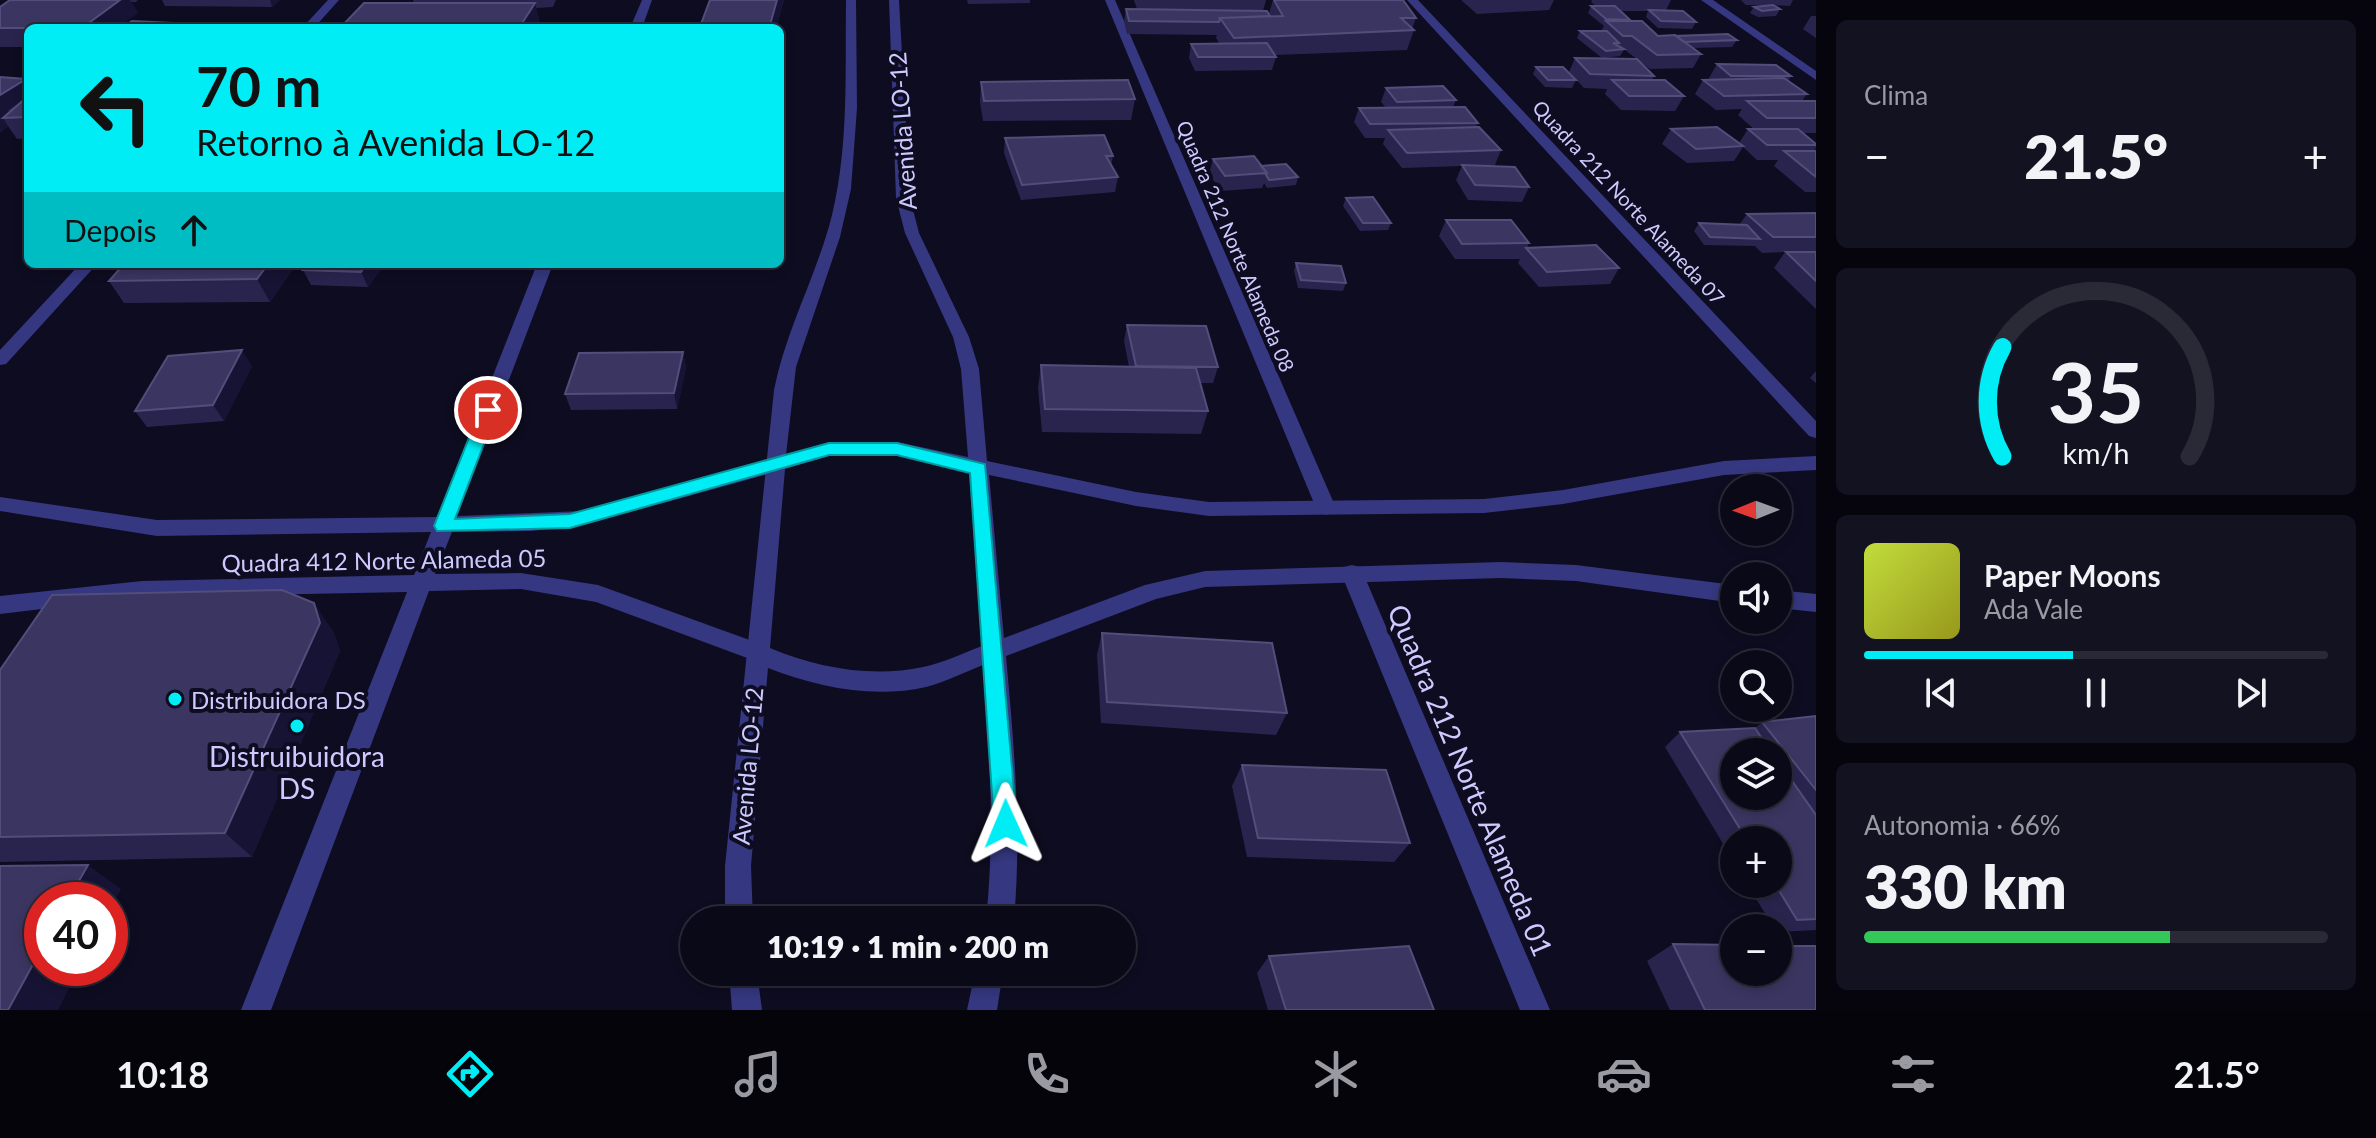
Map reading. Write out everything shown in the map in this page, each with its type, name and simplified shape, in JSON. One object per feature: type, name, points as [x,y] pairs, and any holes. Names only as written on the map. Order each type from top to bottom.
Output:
[{"type":"street","points":[[312,24],[334,0]]},
{"type":"street","points":[[638,24],[647,0]]},
{"type":"street","name":"Avenida LO-12","points":[[739,906],[738,866],[787,358],[831,244],[843,190],[851,0]]},
{"type":"street","name":"Avenida LO-12","points":[[894,0],[903,198],[912,233],[966,353],[979,469],[1006,798],[1002,906]]},
{"type":"street","name":"Quadra 212 Norte Alameda 08","points":[[1110,0],[1326,508]]},
{"type":"street","name":"Quadra 212 Norte Alameda 07","points":[[1412,0],[1816,432]]},
{"type":"street","points":[[1706,0],[1816,76]]},
{"type":"street","points":[[0,360],[85,268]]},
{"type":"street","points":[[256,1010],[543,268]]},
{"type":"street","points":[[776,465],[829,449],[897,449],[979,469],[1180,506],[1326,508],[1484,506],[1563,497],[1724,468],[1816,463]]},
{"type":"street","name":"Quadra 412 Norte Alameda 05","points":[[0,504],[157,528],[443,526],[570,521],[776,465]]},
{"type":"street","points":[[758,653],[824,678],[889,682],[952,669],[995,649],[1169,586],[1232,576],[1501,570],[1576,573],[1720,592]]},
{"type":"street","name":"Quadra 212 Norte Alameda 01","points":[[1352,573],[1535,1010]]},
{"type":"street","name":"Quadra 412 Norte Alameda 05","points":[[0,605],[142,589],[521,581],[556,584],[598,594],[758,653]]},
{"type":"street","points":[[1792,600],[1816,603]]},
{"type":"street","points":[[744,986],[747,1010]]},
{"type":"street","points":[[982,1010],[986,986]]},
{"type":"building","points":[[10,0],[120,0],[87,24],[24,24],[24,28],[0,28],[0,7]]},
{"type":"building","points":[[710,0],[777,0],[770,24],[701,24]]},
{"type":"building","points":[[1274,0],[1403,0],[1416,18],[1401,18],[1414,30],[1234,38],[1220,18],[1283,16]]},
{"type":"building","points":[[364,3],[535,3],[522,24],[344,24]]},
{"type":"building","points":[[1773,5],[1780,9],[1762,11],[1754,7]]},
{"type":"building","points":[[1591,6],[1615,6],[1630,20],[1606,19]]},
{"type":"building","points":[[1126,9],[1267,11],[1270,16],[1220,18],[1219,22],[1129,21]]},
{"type":"building","points":[[1649,10],[1683,11],[1696,22],[1661,21]]},
{"type":"building","points":[[132,21],[196,24],[127,24]]},
{"type":"building","points":[[1606,21],[1642,21],[1658,36],[1675,35],[1701,54],[1657,55],[1632,36],[1623,36]]},
{"type":"building","points":[[1580,31],[1607,31],[1619,43],[1613,43],[1624,49],[1606,51]]},
{"type":"building","points":[[1728,34],[1737,40],[1684,42],[1676,36]]},
{"type":"building","points":[[1267,43],[1276,57],[1198,57],[1191,44]]},
{"type":"building","points":[[1575,58],[1637,59],[1654,76],[1590,74]]},
{"type":"building","points":[[1717,64],[1776,65],[1791,76],[1731,76]]},
{"type":"building","points":[[1536,67],[1563,67],[1576,80],[1548,80]]},
{"type":"building","points":[[0,77],[24,79],[24,80],[0,95]]},
{"type":"building","points":[[1784,78],[1807,94],[1724,96],[1703,80]]},
{"type":"building","points":[[1128,80],[1135,99],[984,101],[981,82]]},
{"type":"building","points":[[1612,80],[1665,80],[1684,96],[1629,96]]},
{"type":"building","points":[[1443,86],[1456,100],[1397,102],[1386,88]]},
{"type":"building","points":[[24,100],[24,117],[3,118]]},
{"type":"building","points":[[1747,101],[1816,101],[1816,118],[1767,118]]},
{"type":"building","points":[[1465,107],[1478,123],[1370,124],[1359,108]]},
{"type":"building","points":[[1479,127],[1501,150],[1407,153],[1388,130]]},
{"type":"building","points":[[1717,127],[1743,146],[1696,149],[1671,129]]},
{"type":"building","points":[[1748,129],[1798,129],[1816,145],[1767,145]]},
{"type":"building","points":[[1104,135],[1113,156],[1106,156],[1118,177],[1022,185],[1005,138]]},
{"type":"building","points":[[1784,151],[1816,151],[1816,177]]},
{"type":"building","points":[[1254,156],[1267,173],[1225,176],[1213,159]]},
{"type":"building","points":[[1286,164],[1298,177],[1269,180],[1261,166]]},
{"type":"building","points":[[1462,165],[1515,167],[1529,187],[1475,185]]},
{"type":"building","points":[[1373,197],[1391,223],[1363,223],[1346,198]]},
{"type":"building","points":[[1816,213],[1816,237],[1773,237],[1747,214]]},
{"type":"building","points":[[1446,220],[1511,220],[1529,243],[1462,244]]},
{"type":"building","points":[[1699,223],[1747,225],[1760,239],[1710,237]]},
{"type":"building","points":[[1596,245],[1619,268],[1547,272],[1526,248]]},
{"type":"building","points":[[1786,252],[1816,252],[1816,281]]},
{"type":"building","points":[[1296,263],[1341,266],[1346,283],[1301,280]]},
{"type":"building","points":[[120,268],[265,268],[257,279],[109,281]]},
{"type":"building","points":[[305,268],[364,268],[361,272],[303,270]]},
{"type":"building","points":[[1127,325],[1206,326],[1218,367],[1136,366]]},
{"type":"building","points":[[242,350],[213,405],[135,411],[168,356]]},
{"type":"building","points":[[683,352],[674,393],[565,394],[579,353]]},
{"type":"building","points":[[1041,365],[1196,368],[1208,411],[1045,409]]},
{"type":"building","name":"Distribuidora DS","points":[[282,590],[314,603],[320,623],[225,833],[0,837],[0,670],[52,595]]},
{"type":"building","points":[[1102,633],[1272,643],[1287,713],[1107,702]]},
{"type":"building","points":[[1816,716],[1816,790],[1792,760],[1792,738],[1775,738],[1762,722],[1792,722],[1792,719]]},
{"type":"building","points":[[1755,728],[1762,738],[1720,738],[1720,796],[1680,732]]},
{"type":"building","points":[[1242,765],[1386,770],[1410,843],[1258,838]]},
{"type":"building","points":[[1792,781],[1816,815],[1816,919],[1797,920],[1784,898],[1792,898],[1792,826],[1738,826],[1728,810],[1792,810]]},
{"type":"building","points":[[88,865],[78,882],[24,882],[24,981],[8,1010],[0,1010],[0,866]]},
{"type":"building","points":[[1673,944],[1720,945],[1720,986],[1792,986],[1792,946],[1816,946],[1816,1010],[1705,1010]]},
{"type":"building","points":[[1409,946],[1434,1010],[1286,1010],[1269,956]]},
{"type":"place","name":"Distribuidora DS","points":[[175,699]]},
{"type":"place","name":"Distruibuidora DS","points":[[297,726]]},
{"type":"route","points":[[488,410],[443,526],[570,521],[829,449],[897,449],[979,469],[1006,824]]}]
